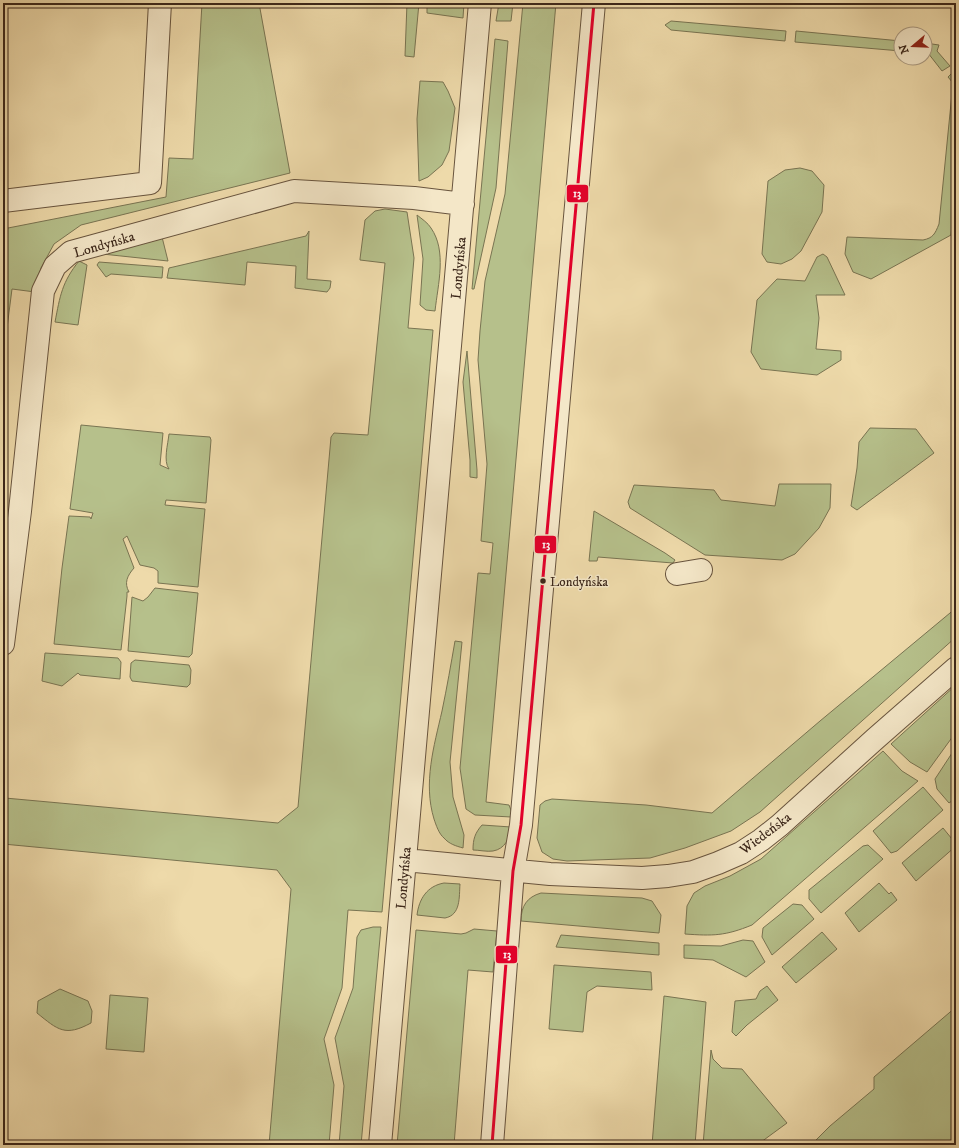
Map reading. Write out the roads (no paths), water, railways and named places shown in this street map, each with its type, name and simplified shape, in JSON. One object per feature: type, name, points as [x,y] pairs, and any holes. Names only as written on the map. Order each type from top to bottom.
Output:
[{"type":"street","points":[[3,200],[150,183],[160,3]]},
{"type":"street","name":"Londyńska","points":[[380,1145],[480,3]]},
{"type":"street","points":[[492,1145],[513,871],[521,824],[594,3]]},
{"type":"street","name":"Londyńska","points":[[3,644],[20,511],[43,291],[55,266],[71,252],[294,191],[414,198],[463,204]]},
{"type":"street","points":[[677,574],[701,570]]},
{"type":"street","name":"Wiedeńska","points":[[405,860],[550,874],[642,878],[694,872],[741,853],[761,840],[780,825],[956,668]]},
{"type":"place","name":"Londyńska","points":[[543,581]]}]
